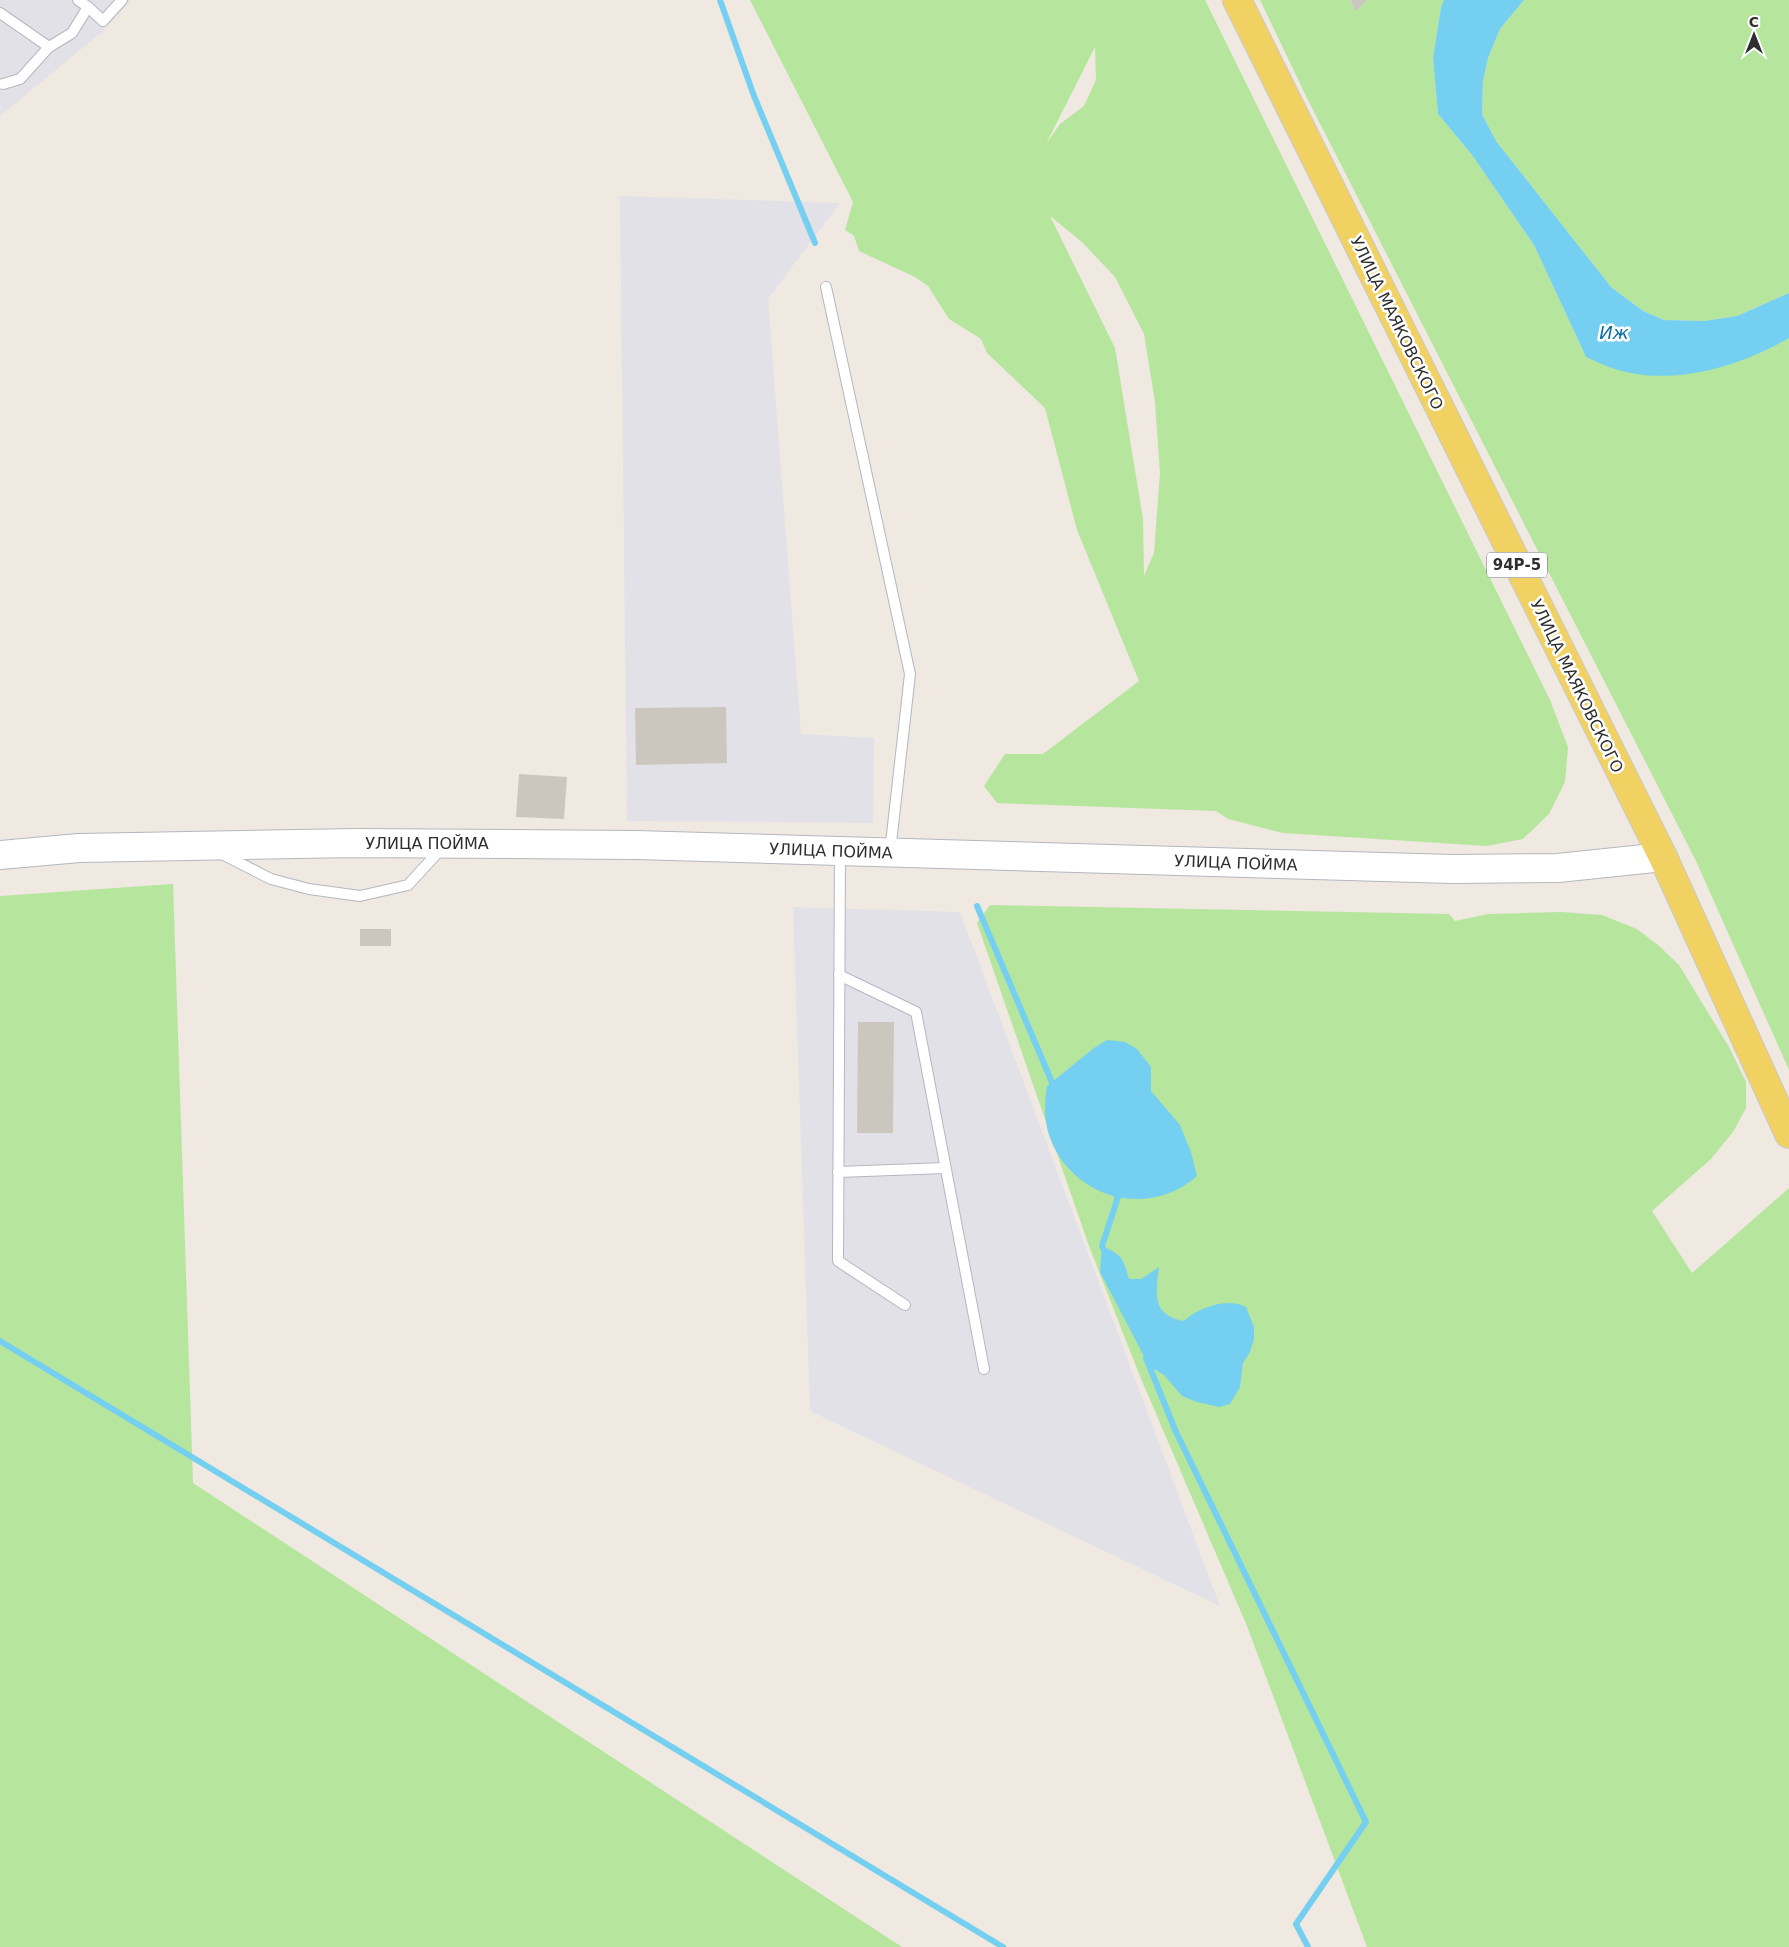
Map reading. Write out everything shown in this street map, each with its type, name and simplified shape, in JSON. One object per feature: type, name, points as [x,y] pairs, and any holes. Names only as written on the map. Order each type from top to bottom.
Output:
[{"type":"main road","name":"УЛИЦА МАЯКОВСКОГО","points":[[1236,0],[1662,857],[1789,1134]]},
{"type":"main road","name":"УЛИЦА ПОЙМА","points":[[0,855],[79,848],[446,843],[636,845],[1452,869],[1558,868],[1662,857]]},
{"type":"lane","points":[[78,0],[103,21],[122,0]]},
{"type":"lane","points":[[1,84],[20,79],[50,47],[72,33],[88,7]]},
{"type":"lane","points":[[0,13],[50,47]]},
{"type":"lane","points":[[826,287],[910,674],[890,853]]},
{"type":"lane","points":[[206,845],[271,879],[309,889],[360,896],[408,885],[446,843]]},
{"type":"lane","points":[[840,851],[838,1261],[905,1305]]},
{"type":"lane","points":[[839,975],[916,1012],[984,1368]]},
{"type":"lane","points":[[838,1172],[945,1168]]},
{"type":"shaded area","points":[[0,0],[131,0],[103,31],[0,116]]},
{"type":"shaded area","points":[[620,196],[840,203],[768,299],[801,734],[874,738],[873,823],[627,821]]},
{"type":"shaded area","points":[[793,907],[960,912],[1220,1606],[810,1411]]},
{"type":"green space","points":[[750,0],[1205,0],[1550,700],[1568,747],[1565,782],[1549,814],[1523,839],[1487,846],[1283,833],[1228,819],[1216,811],[997,803],[984,786],[1005,754],[1043,754],[1139,681],[1077,530],[1045,408],[987,353],[981,339],[949,319],[928,286],[915,277],[859,251],[854,236],[845,230],[853,202]],"holes":[[[1095,47],[1096,80],[1084,106],[1060,124],[1046,144]],[[1050,216],[1082,242],[1115,277],[1144,334],[1155,402],[1160,473],[1154,553],[1144,576],[1143,519],[1115,348]]]},
{"type":"green space","points":[[1260,0],[1350,0],[1356,12],[1367,0],[1444,0],[1441,7],[1433,58],[1438,114],[1472,155],[1534,245],[1586,357],[1727,365],[1789,338],[1789,1070],[1696,861],[1307,98]]},
{"type":"green space","points":[[1524,0],[1789,0],[1789,293],[1737,316],[1704,321],[1664,320],[1643,311],[1611,287],[1496,141],[1482,114],[1483,81],[1488,58],[1500,29]]},
{"type":"green space","points":[[173,884],[193,1483],[902,1947],[0,1947],[0,896]]},
{"type":"green space","points":[[990,905],[1449,914],[1455,921],[1488,914],[1561,912],[1602,915],[1637,929],[1658,945],[1679,965],[1729,1047],[1746,1082],[1746,1108],[1733,1132],[1711,1159],[1652,1211],[1692,1273],[1789,1188],[1789,1947],[1367,1947],[1247,1626],[1139,1374],[1089,1246],[977,923]]},
{"type":"water","name":"Иж","points":[[1444,0],[1524,0],[1500,29],[1488,58],[1483,81],[1482,114],[1496,141],[1611,287],[1643,311],[1664,320],[1704,321],[1737,316],[1789,293],[1789,338],[1749,358],[1705,371],[1682,375],[1659,376],[1637,374],[1611,368],[1586,357],[1534,245],[1472,155],[1438,114],[1433,58],[1441,7]]},
{"type":"water","points":[[1107,1040],[1125,1042],[1137,1049],[1151,1067],[1151,1091],[1180,1125],[1191,1152],[1197,1176],[1178,1189],[1157,1197],[1135,1199],[1114,1196],[1094,1188],[1076,1176],[1061,1159],[1050,1138],[1045,1112],[1047,1086],[1094,1048]]},
{"type":"water","points":[[1102,1246],[1121,1258],[1129,1279],[1141,1279],[1159,1267],[1158,1302],[1166,1314],[1173,1318],[1184,1321],[1197,1312],[1213,1305],[1230,1303],[1246,1307],[1254,1327],[1254,1339],[1250,1352],[1243,1363],[1240,1387],[1230,1404],[1219,1407],[1182,1396],[1164,1375],[1149,1366],[1100,1272]]},
{"type":"building","points":[[1350,0],[1367,0],[1356,12]]},
{"type":"building","points":[[726,707],[727,763],[636,765],[635,708]]},
{"type":"building","points":[[519,774],[567,777],[564,819],[516,817]]},
{"type":"building","points":[[360,929],[391,929],[391,946],[360,946]]},
{"type":"building","points":[[858,1022],[894,1022],[893,1133],[857,1133]]},
{"type":"waterway","points":[[720,0],[754,96],[815,243]]},
{"type":"waterway","points":[[977,906],[1054,1087]]},
{"type":"waterway","points":[[1105,1253],[1102,1246],[1118,1197],[1112,1191]]},
{"type":"waterway","points":[[0,1341],[1003,1947]]},
{"type":"waterway","points":[[1146,1358],[1176,1432],[1366,1822],[1296,1924],[1308,1947]]}]
